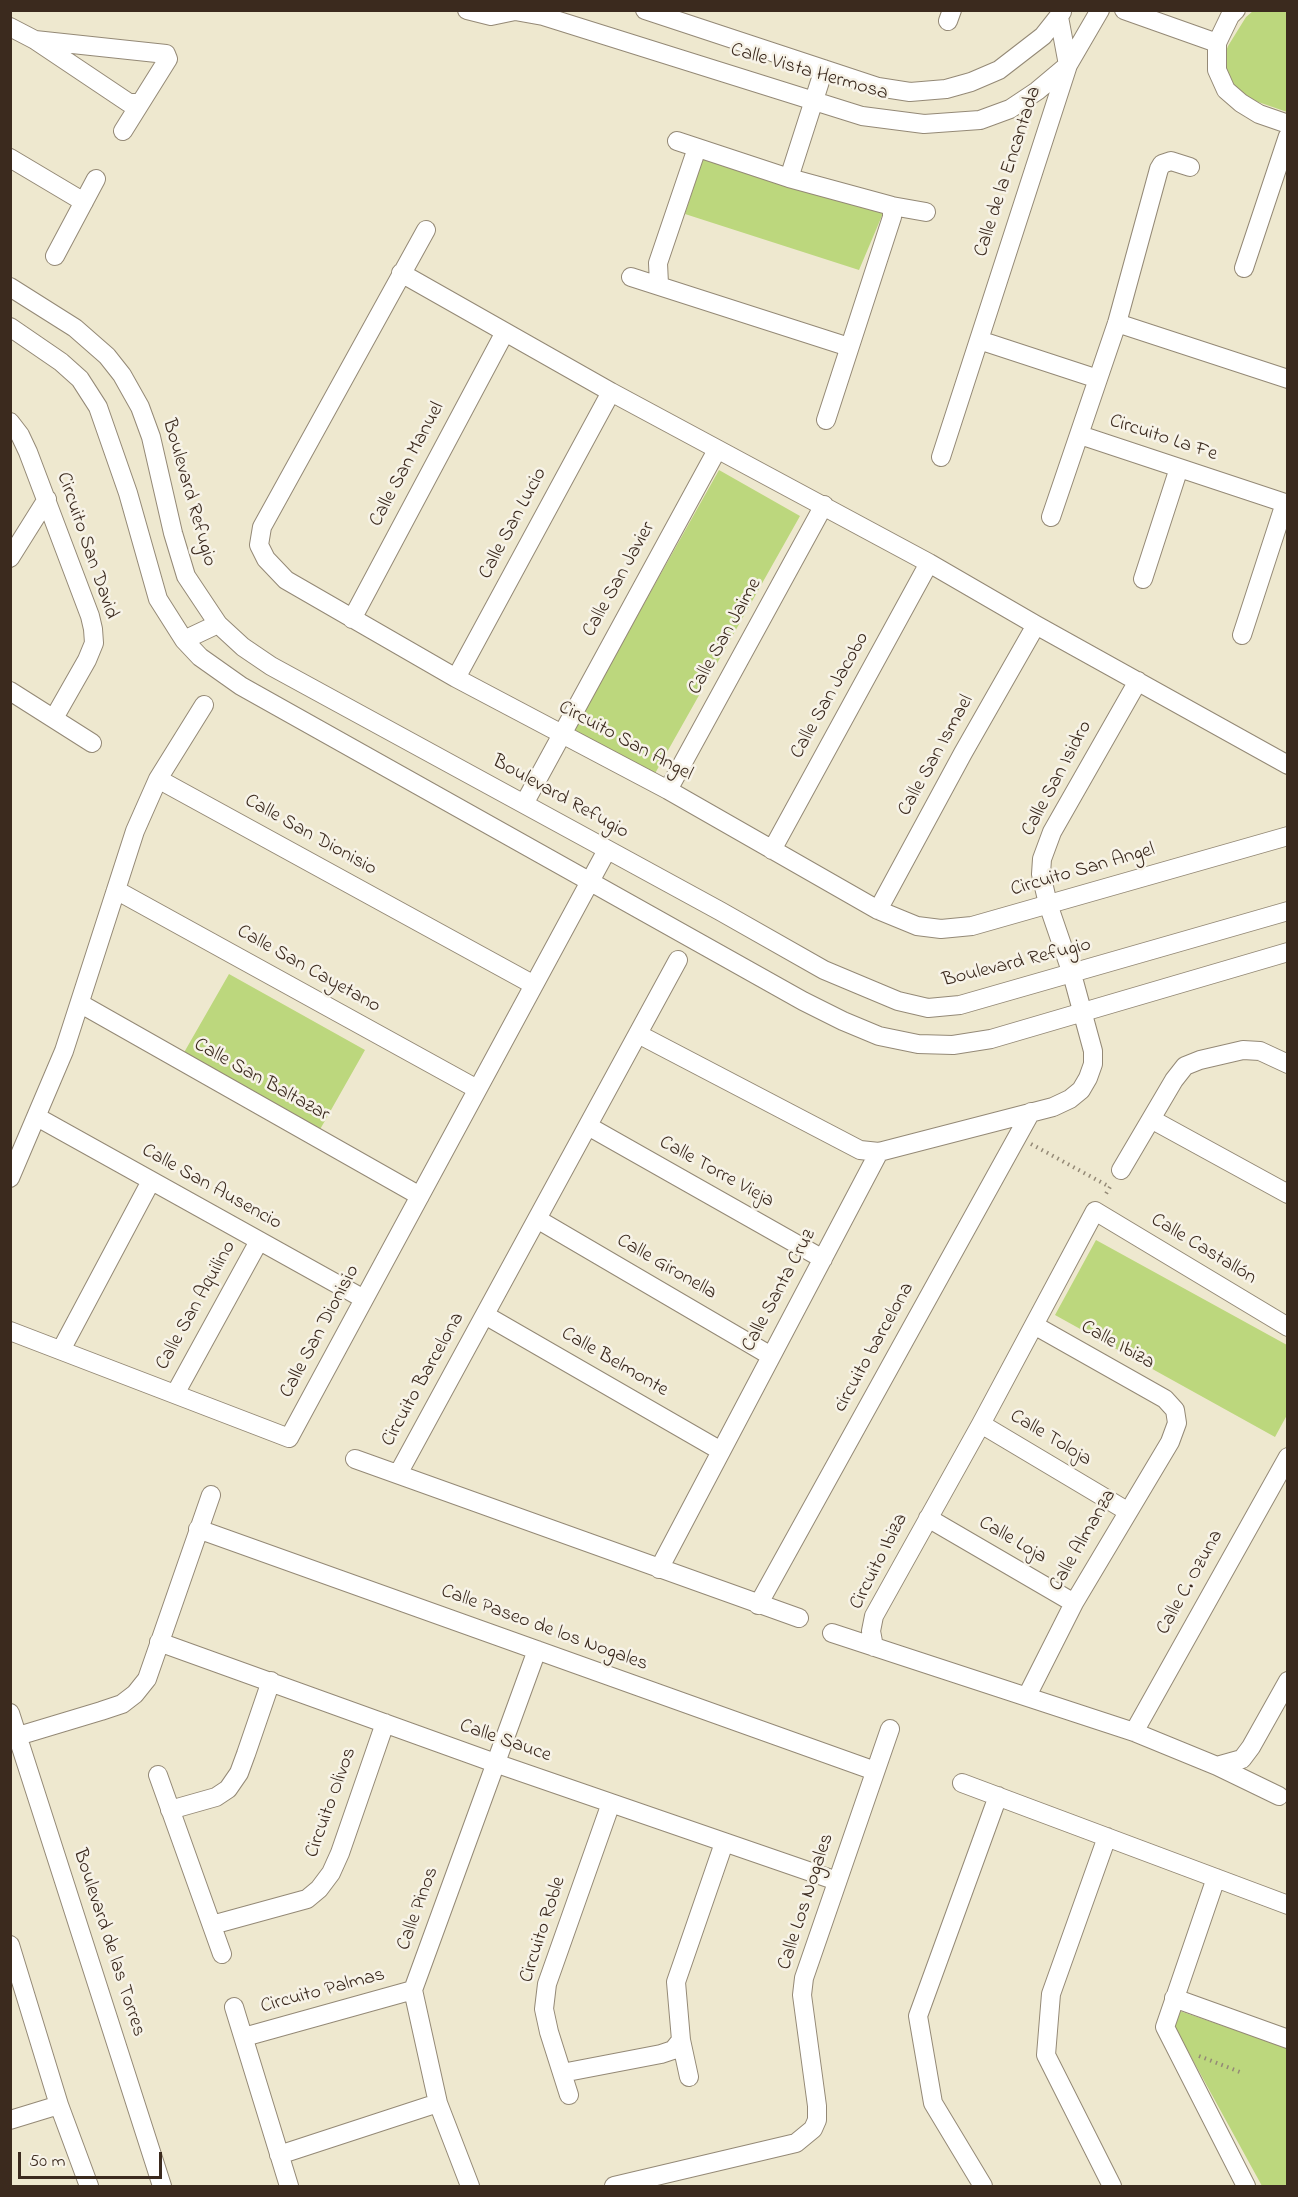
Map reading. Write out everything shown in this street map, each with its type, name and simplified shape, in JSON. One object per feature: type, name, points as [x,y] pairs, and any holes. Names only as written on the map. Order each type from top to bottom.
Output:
[{"type":"street","name":"Calle Vista Hermosa","points":[[467,10],[491,16],[515,11],[543,16],[862,116],[933,123],[980,120],[1010,109],[1037,91],[1068,65],[1100,10]]},
{"type":"street","name":"Calle Vista Hermosa","points":[[645,10],[878,87],[910,92],[946,89],[971,82],[999,70],[1043,36],[1061,14]]},
{"type":"street","points":[[1124,10],[1217,43]]},
{"type":"street","points":[[1233,12],[1217,43],[1217,70],[1226,90],[1259,114],[1287,124]]},
{"type":"street","name":"Calle de la Encantada","points":[[941,457],[1068,65],[1061,14]]},
{"type":"street","points":[[10,27],[35,40],[129,104],[139,104]]},
{"type":"street","points":[[35,40],[164,52],[168,56],[123,131]]},
{"type":"street","points":[[789,178],[824,69]]},
{"type":"street","points":[[1244,268],[1287,136]]},
{"type":"street","points":[[677,141],[789,178],[892,206],[926,212]]},
{"type":"street","points":[[659,284],[658,263],[697,148]]},
{"type":"street","points":[[10,158],[84,202]]},
{"type":"street","name":"Circuito La Fe","points":[[1190,167],[1171,161],[1162,164],[1159,169],[1117,323],[1080,435],[1286,504]]},
{"type":"street","points":[[55,256],[96,179]]},
{"type":"street","points":[[826,420],[892,217],[892,206]]},
{"type":"street","name":"Circuito San Angel","points":[[426,230],[262,527],[259,545],[266,559],[286,580],[456,678],[668,790],[878,910],[918,927],[941,929],[972,926],[1287,836]]},
{"type":"street","points":[[401,273],[611,392],[929,563],[1287,765]]},
{"type":"street","points":[[631,277],[659,284],[849,347]]},
{"type":"street","name":"Boulevard Refugio","points":[[10,287],[75,328],[107,356],[122,375],[140,407],[151,437],[173,533],[186,576],[218,624],[243,647],[272,666],[824,970],[898,1001],[928,1008],[960,1005],[1287,911]]},
{"type":"street","points":[[1117,323],[1287,379]]},
{"type":"street","points":[[10,327],[80,378],[99,407],[128,493],[158,599],[184,640],[200,657],[241,686],[802,1001],[879,1036],[918,1044],[953,1045],[990,1039],[1287,952]]},
{"type":"street","name":"Calle San Manuel","points":[[352,619],[505,332]]},
{"type":"street","points":[[979,340],[1098,378]]},
{"type":"street","name":"Calle San Lucio","points":[[456,678],[611,392]]},
{"type":"street","name":"Circuito San David","points":[[10,422],[20,435],[47,499],[90,616],[94,643],[87,660],[54,718]]},
{"type":"street","points":[[1051,517],[1080,435]]},
{"type":"street","name":"Calle San Javier","points":[[524,804],[717,450]]},
{"type":"street","points":[[1143,579],[1179,468]]},
{"type":"street","points":[[10,558],[47,499]]},
{"type":"street","points":[[1242,635],[1286,504]]},
{"type":"street","name":"Calle San Jaime","points":[[668,790],[824,505]]},
{"type":"street","name":"Calle San Jacobo","points":[[772,850],[929,563]]},
{"type":"street","points":[[184,640],[218,624]]},
{"type":"street","name":"Calle San Ismael","points":[[878,910],[1036,625]]},
{"type":"street","name":"Calle San Isidro","points":[[1048,904],[1041,874],[1046,846],[1138,681]]},
{"type":"street","points":[[10,691],[92,743]]},
{"type":"street","points":[[10,1178],[37,1117],[81,1005],[135,831],[158,779],[204,705]]},
{"type":"street","name":"Calle San Dionisio","points":[[158,779],[534,985]]},
{"type":"street","name":"Calle San Dionisio","points":[[10,1331],[289,1438],[607,850]]},
{"type":"street","name":"Calle San Cayetano","points":[[116,891],[477,1089]]},
{"type":"street","points":[[638,1034],[860,1150],[879,1152],[1053,1107],[1070,1099],[1081,1090],[1093,1064],[1093,1051],[1072,974],[1048,904]]},
{"type":"street","name":"Circuito Barcelona","points":[[678,960],[398,1474],[799,1618]]},
{"type":"street","name":"Calle San Baltazar","points":[[81,1005],[420,1196]]},
{"type":"street","points":[[1122,1170],[1174,1080],[1185,1066],[1243,1050],[1260,1051],[1287,1064]]},
{"type":"street","name":"circuito barcelona","points":[[758,1605],[1031,1112]]},
{"type":"street","name":"Calle San Ausencio","points":[[37,1117],[364,1299]]},
{"type":"street","points":[[1151,1119],[1287,1194]]},
{"type":"street","name":"Calle Torre Vieja","points":[[588,1126],[823,1259]]},
{"type":"street","name":"Calle Santa Cruz","points":[[721,1451],[879,1152]]},
{"type":"street","points":[[62,1350],[151,1181]]},
{"type":"street","name":"Circuito Ibiza","points":[[874,1647],[871,1631],[874,1616],[981,1424],[1095,1211]]},
{"type":"street","name":"Calle Castallón","points":[[1095,1211],[1287,1327]]},
{"type":"street","name":"Calle Gironella","points":[[537,1219],[771,1356]]},
{"type":"street","name":"Calle San Aquilino","points":[[175,1394],[259,1240]]},
{"type":"street","name":"Calle Belmonte","points":[[485,1315],[721,1451]]},
{"type":"street","name":"Calle Ibiza","points":[[1034,1325],[1164,1399],[1174,1410]]},
{"type":"street","name":"Calle Almanza","points":[[1027,1696],[1074,1603],[1170,1442],[1177,1423],[1174,1410]]},
{"type":"street","name":"Calle Toloja","points":[[981,1424],[1128,1511]]},
{"type":"street","points":[[659,1569],[721,1451]]},
{"type":"street","name":"Calle C. Ozuna","points":[[1134,1732],[1287,1457]]},
{"type":"street","points":[[355,1459],[398,1474]]},
{"type":"street","points":[[18,1736],[122,1704],[135,1694],[147,1678],[211,1495]]},
{"type":"street","name":"Calle Loja","points":[[928,1518],[1074,1603]]},
{"type":"street","name":"Calle Paseo de los Nogales","points":[[198,1528],[875,1771]]},
{"type":"street","points":[[832,1633],[1134,1732],[1217,1766],[1279,1796]]},
{"type":"street","name":"Calle Sauce","points":[[159,1642],[495,1763],[837,1881]]},
{"type":"street","name":"Calle Pinos","points":[[413,1990],[537,1650]]},
{"type":"street","points":[[170,1810],[216,1797],[228,1789],[242,1764],[271,1681]]},
{"type":"street","points":[[1217,1766],[1242,1759],[1287,1681]]},
{"type":"street","name":"Boulevard de las Torres","points":[[10,1713],[162,2187]]},
{"type":"street","name":"Circuito Olivos","points":[[212,1925],[307,1899],[319,1889],[331,1873],[340,1853],[385,1723]]},
{"type":"street","name":"Calle Los Nogales","points":[[614,2187],[796,2143],[813,2129],[817,2120],[817,2106],[802,1995],[804,1978],[890,1729]]},
{"type":"street","points":[[158,1775],[222,1954]]},
{"type":"street","points":[[962,1783],[1287,1905]]},
{"type":"street","points":[[982,2187],[933,2103],[918,2016],[998,1796]]},
{"type":"street","name":"Circuito Roble","points":[[569,2095],[544,2009],[547,1984],[611,1803]]},
{"type":"street","points":[[1107,1837],[1051,1994],[1046,2055],[1112,2187]]},
{"type":"street","points":[[689,2077],[681,2040],[676,1982],[724,1843]]},
{"type":"street","points":[[1216,1878],[1165,2027],[1246,2187]]},
{"type":"street","points":[[10,1945],[18,1991],[89,2187]]},
{"type":"street","points":[[413,1990],[438,2103],[470,2187]]},
{"type":"street","name":"Circuito Palmas","points":[[244,2037],[413,1990]]},
{"type":"street","points":[[1174,1998],[1287,2039]]},
{"type":"street","name":"Circuito Palmas","points":[[234,2007],[289,2186]]},
{"type":"street","points":[[562,2073],[661,2054],[673,2050],[681,2040]]},
{"type":"street","points":[[279,2155],[438,2103]]},
{"type":"street","points":[[10,2120],[59,2105]]},
{"type":"path","points":[[1017,1137],[1110,1187],[1095,1211]]},
{"type":"path","points":[[1176,2049],[1240,2072]]},
{"type":"green space","points":[[1253,11],[1287,11],[1287,112],[1238,95],[1225,76],[1224,57],[1228,46],[1246,17]]},
{"type":"green space","points":[[705,152],[884,211],[859,270],[685,214]]},
{"type":"green space","points":[[719,470],[800,516],[653,777],[572,732]]},
{"type":"green space","points":[[229,974],[365,1050],[318,1133],[182,1056]]},
{"type":"green space","points":[[1096,1240],[1287,1345],[1287,1415],[1275,1437],[1055,1315]]},
{"type":"green space","points":[[1177,2010],[1287,2048],[1287,2186],[1262,2186],[1173,2024]]}]
